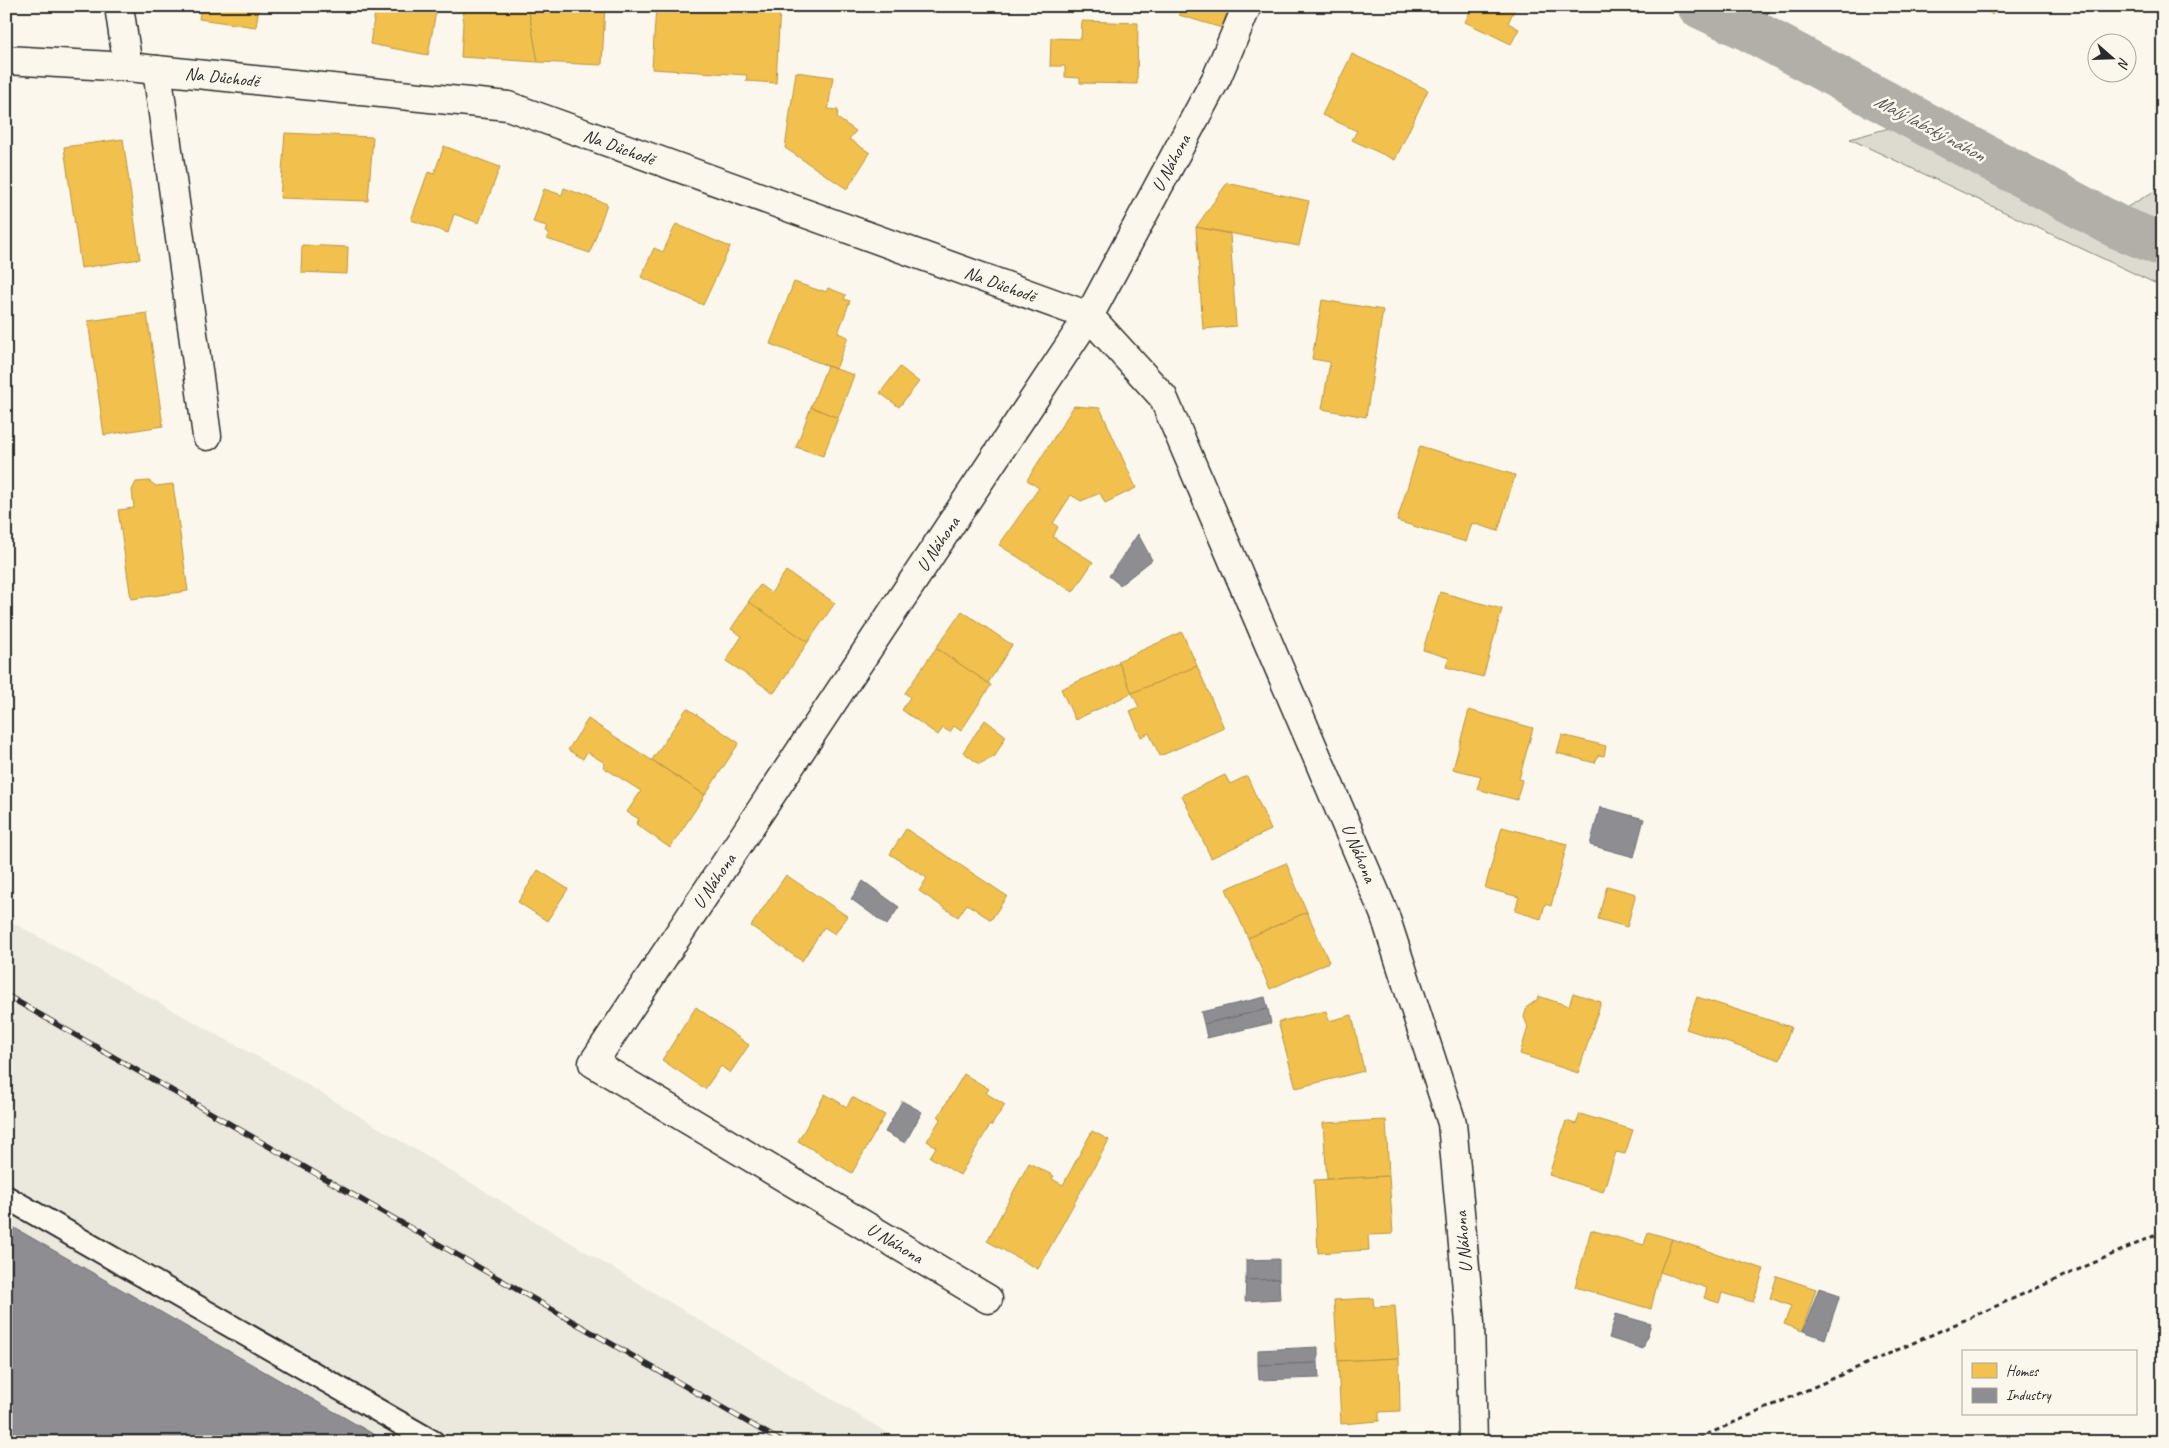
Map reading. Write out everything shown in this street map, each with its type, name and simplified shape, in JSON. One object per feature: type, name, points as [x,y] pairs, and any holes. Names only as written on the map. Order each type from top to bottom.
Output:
[{"type":"street","points":[[119,6],[128,67]]},
{"type":"street","name":"U Náhona","points":[[988,1298],[593,1063],[1090,316],[1217,77],[1247,6]]},
{"type":"street","name":"Na Důchodě","points":[[6,60],[128,67],[508,106],[1090,316]]},
{"type":"street","points":[[157,70],[207,436]]},
{"type":"street","name":"U Náhona","points":[[1090,316],[1163,397],[1384,913],[1452,1122],[1470,1323],[1472,1442]]},
{"type":"lane","points":[[6,1197],[433,1442]]},
{"type":"path","points":[[1690,1442],[2163,1232]]},
{"type":"shaded area","points":[[1942,113],[2124,209],[2163,186],[2163,287],[1850,139]]},
{"type":"shaded area","points":[[6,919],[291,1075],[903,1442],[6,1442]]},
{"type":"building: Homes","points":[[201,6],[259,6],[256,27],[199,19]]},
{"type":"building: Homes","points":[[376,6],[437,6],[428,55],[370,44]]},
{"type":"building: Homes","points":[[464,6],[528,6],[538,62],[461,57]]},
{"type":"building: Homes","points":[[528,6],[605,6],[602,65],[538,62]]},
{"type":"building: Homes","points":[[656,6],[780,6],[776,83],[746,81],[747,75],[652,69]]},
{"type":"building: Homes","points":[[1182,6],[1229,6],[1222,28],[1179,15]]},
{"type":"building: Homes","points":[[1473,6],[1516,6],[1508,23],[1519,29],[1511,44],[1465,22]]},
{"type":"building: Homes","points":[[1982,6],[1999,6],[1992,15]]},
{"type":"building: Homes","points":[[1082,21],[1138,23],[1137,84],[1080,83],[1080,78],[1065,77],[1065,66],[1050,66],[1051,38],[1081,39]]},
{"type":"building: Homes","points":[[1352,54],[1428,90],[1395,160],[1352,140],[1357,131],[1322,115]]},
{"type":"building: Homes","points":[[796,72],[833,77],[828,109],[838,110],[837,118],[856,131],[849,139],[870,153],[847,189],[785,148]]},
{"type":"building: Homes","points":[[285,133],[373,137],[368,201],[280,198]]},
{"type":"building: Homes","points":[[123,139],[140,259],[81,268],[64,147]]},
{"type":"building: Homes","points":[[444,146],[500,167],[479,223],[454,214],[448,233],[411,220],[428,172],[434,174]]},
{"type":"building: Homes","points":[[1227,183],[1309,201],[1299,246],[1196,227]]},
{"type":"building: Homes","points":[[564,188],[607,204],[590,253],[547,239],[549,233],[545,232],[547,226],[533,222],[544,189],[562,195]]},
{"type":"building: Homes","points":[[676,224],[730,247],[703,305],[641,277],[654,248],[663,252]]},
{"type":"building: Homes","points":[[1196,227],[1230,234],[1236,326],[1203,329]]},
{"type":"building: Homes","points":[[302,245],[348,247],[347,274],[301,272]]},
{"type":"building: Homes","points":[[794,282],[826,292],[828,288],[846,295],[844,299],[850,301],[838,333],[848,337],[836,369],[770,344]]},
{"type":"building: Homes","points":[[1322,300],[1383,310],[1366,417],[1322,409],[1330,362],[1312,359]]},
{"type":"building: Homes","points":[[147,313],[163,426],[104,435],[88,321]]},
{"type":"building: Homes","points":[[827,366],[854,375],[838,418],[811,407]]},
{"type":"building: Homes","points":[[900,367],[919,382],[899,407],[880,393]]},
{"type":"building: Homes","points":[[1074,406],[1100,408],[1136,488],[1105,503],[1100,493],[1081,501],[1071,495],[1053,523],[1058,527],[1053,537],[1093,562],[1073,592],[999,545],[1039,488],[1027,480]]},
{"type":"building: Homes","points":[[811,407],[838,418],[823,456],[796,447]]},
{"type":"building: Homes","points":[[1420,446],[1515,475],[1498,531],[1472,523],[1466,542],[1397,521]]},
{"type":"building: Homes","points":[[149,481],[156,486],[173,484],[188,591],[131,599],[118,510],[134,508],[132,490],[136,482]]},
{"type":"building: Homes","points":[[786,571],[835,603],[808,642],[748,602],[760,585],[771,593]]},
{"type":"building: Homes","points":[[1440,592],[1502,609],[1483,677],[1446,667],[1449,658],[1423,650]]},
{"type":"building: Homes","points":[[749,602],[808,642],[774,693],[726,661],[742,636],[731,629]]},
{"type":"building: Homes","points":[[962,611],[1012,645],[988,683],[936,648]]},
{"type":"building: Homes","points":[[1182,632],[1197,666],[1132,693],[1118,661]]},
{"type":"building: Homes","points":[[936,648],[991,685],[961,731],[954,726],[950,732],[943,728],[938,735],[902,710],[910,697],[905,693]]},
{"type":"building: Homes","points":[[1119,663],[1132,693],[1075,720],[1061,689]]},
{"type":"building: Homes","points":[[1197,666],[1224,728],[1160,756],[1149,733],[1141,737],[1130,711],[1139,707],[1132,693]]},
{"type":"building: Homes","points":[[687,708],[739,743],[705,795],[652,760]]},
{"type":"building: Homes","points":[[1469,710],[1533,728],[1519,779],[1522,780],[1517,800],[1477,789],[1481,776],[1453,769]]},
{"type":"building: Homes","points":[[588,719],[705,795],[670,848],[636,824],[639,819],[627,812],[641,791],[603,767],[605,763],[587,752],[583,759],[568,750]]},
{"type":"building: Homes","points":[[985,720],[1006,736],[995,756],[979,764],[963,752]]},
{"type":"building: Homes","points":[[1562,735],[1606,746],[1604,756],[1598,755],[1595,763],[1557,753]]},
{"type":"building: Homes","points":[[1225,775],[1230,784],[1247,776],[1271,830],[1211,858],[1182,795]]},
{"type":"building: Homes","points":[[1502,827],[1567,844],[1551,906],[1545,904],[1541,919],[1515,911],[1519,897],[1485,888]]},
{"type":"building: Homes","points":[[906,829],[1007,896],[991,920],[967,904],[958,917],[919,891],[927,878],[890,854]]},
{"type":"building: Homes","points":[[1286,863],[1307,912],[1248,938],[1226,889]]},
{"type":"building: Homes","points":[[538,870],[568,889],[547,921],[518,902]]},
{"type":"building: Homes","points":[[786,875],[847,916],[835,934],[824,927],[802,961],[751,926]]},
{"type":"building: Homes","points":[[1607,886],[1636,894],[1627,927],[1598,919]]},
{"type":"building: Homes","points":[[1307,912],[1329,962],[1270,989],[1248,938]]},
{"type":"building: Homes","points":[[1573,993],[1601,1002],[1578,1073],[1520,1054],[1528,1027],[1524,1017],[1527,1007],[1537,1000],[1538,996],[1569,1006]]},
{"type":"building: Homes","points":[[1697,997],[1791,1027],[1780,1060],[1686,1029]]},
{"type":"building: Homes","points":[[696,1007],[749,1045],[730,1073],[721,1066],[705,1089],[662,1060]]},
{"type":"building: Homes","points":[[1326,1011],[1329,1021],[1352,1015],[1364,1071],[1296,1088],[1278,1022]]},
{"type":"building: Homes","points":[[964,1074],[989,1089],[986,1093],[1005,1105],[990,1125],[960,1175],[930,1157],[936,1147],[927,1141],[941,1118],[938,1117]]},
{"type":"building: Homes","points":[[825,1094],[847,1107],[852,1097],[885,1115],[852,1173],[798,1141]]},
{"type":"building: Homes","points":[[1580,1114],[1633,1130],[1625,1154],[1616,1152],[1603,1192],[1549,1175],[1566,1121],[1576,1124]]},
{"type":"building: Homes","points":[[1386,1120],[1389,1176],[1327,1179],[1323,1123]]},
{"type":"building: Homes","points":[[1092,1131],[1109,1140],[1038,1269],[987,1241],[1029,1163],[1054,1176],[1052,1179],[1063,1185]]},
{"type":"building: Homes","points":[[1389,1176],[1393,1234],[1368,1235],[1369,1250],[1318,1253],[1314,1180]]},
{"type":"building: Homes","points":[[1591,1230],[1644,1245],[1648,1232],[1672,1239],[1660,1272],[1651,1309],[1575,1287]]},
{"type":"building: Homes","points":[[1672,1239],[1764,1269],[1753,1302],[1722,1293],[1719,1303],[1704,1298],[1707,1288],[1660,1272]]},
{"type":"building: Homes","points":[[1777,1276],[1816,1289],[1802,1331],[1784,1324],[1791,1306],[1770,1298]]},
{"type":"building: Homes","points":[[1373,1298],[1374,1307],[1395,1306],[1399,1358],[1338,1361],[1334,1300]]},
{"type":"building: Homes","points":[[1399,1358],[1400,1411],[1379,1412],[1379,1421],[1341,1424],[1338,1361]]},
{"type":"building: Industry","points":[[1138,534],[1152,560],[1120,585],[1109,576]]},
{"type":"building: Industry","points":[[1600,807],[1644,819],[1634,857],[1590,845]]},
{"type":"building: Industry","points":[[863,881],[899,907],[887,925],[851,899]]},
{"type":"building: Industry","points":[[1265,997],[1268,1009],[1204,1024],[1201,1012]]},
{"type":"building: Industry","points":[[1268,1009],[1271,1023],[1207,1038],[1204,1024]]},
{"type":"building: Industry","points":[[902,1101],[922,1112],[905,1143],[885,1132]]},
{"type":"building: Industry","points":[[6,1223],[387,1442],[6,1442]]},
{"type":"building: Industry","points":[[1279,1259],[1279,1279],[1246,1280],[1246,1260]]},
{"type":"building: Industry","points":[[1279,1279],[1280,1299],[1245,1301],[1246,1280]]},
{"type":"building: Industry","points":[[1819,1288],[1840,1295],[1825,1339],[1803,1331]]},
{"type":"building: Industry","points":[[1616,1314],[1651,1324],[1643,1349],[1609,1338]]},
{"type":"building: Industry","points":[[1318,1347],[1318,1363],[1258,1365],[1258,1350]]},
{"type":"building: Industry","points":[[1318,1363],[1319,1378],[1259,1380],[1258,1365]]},
{"type":"waterway","name":"Malý labský náhon","points":[[1699,6],[1748,29],[2118,227],[2163,245]]},
{"type":"waterway","points":[[1748,29],[1767,6]]},
{"type":"railway","points":[[6,995],[782,1442]]}]
